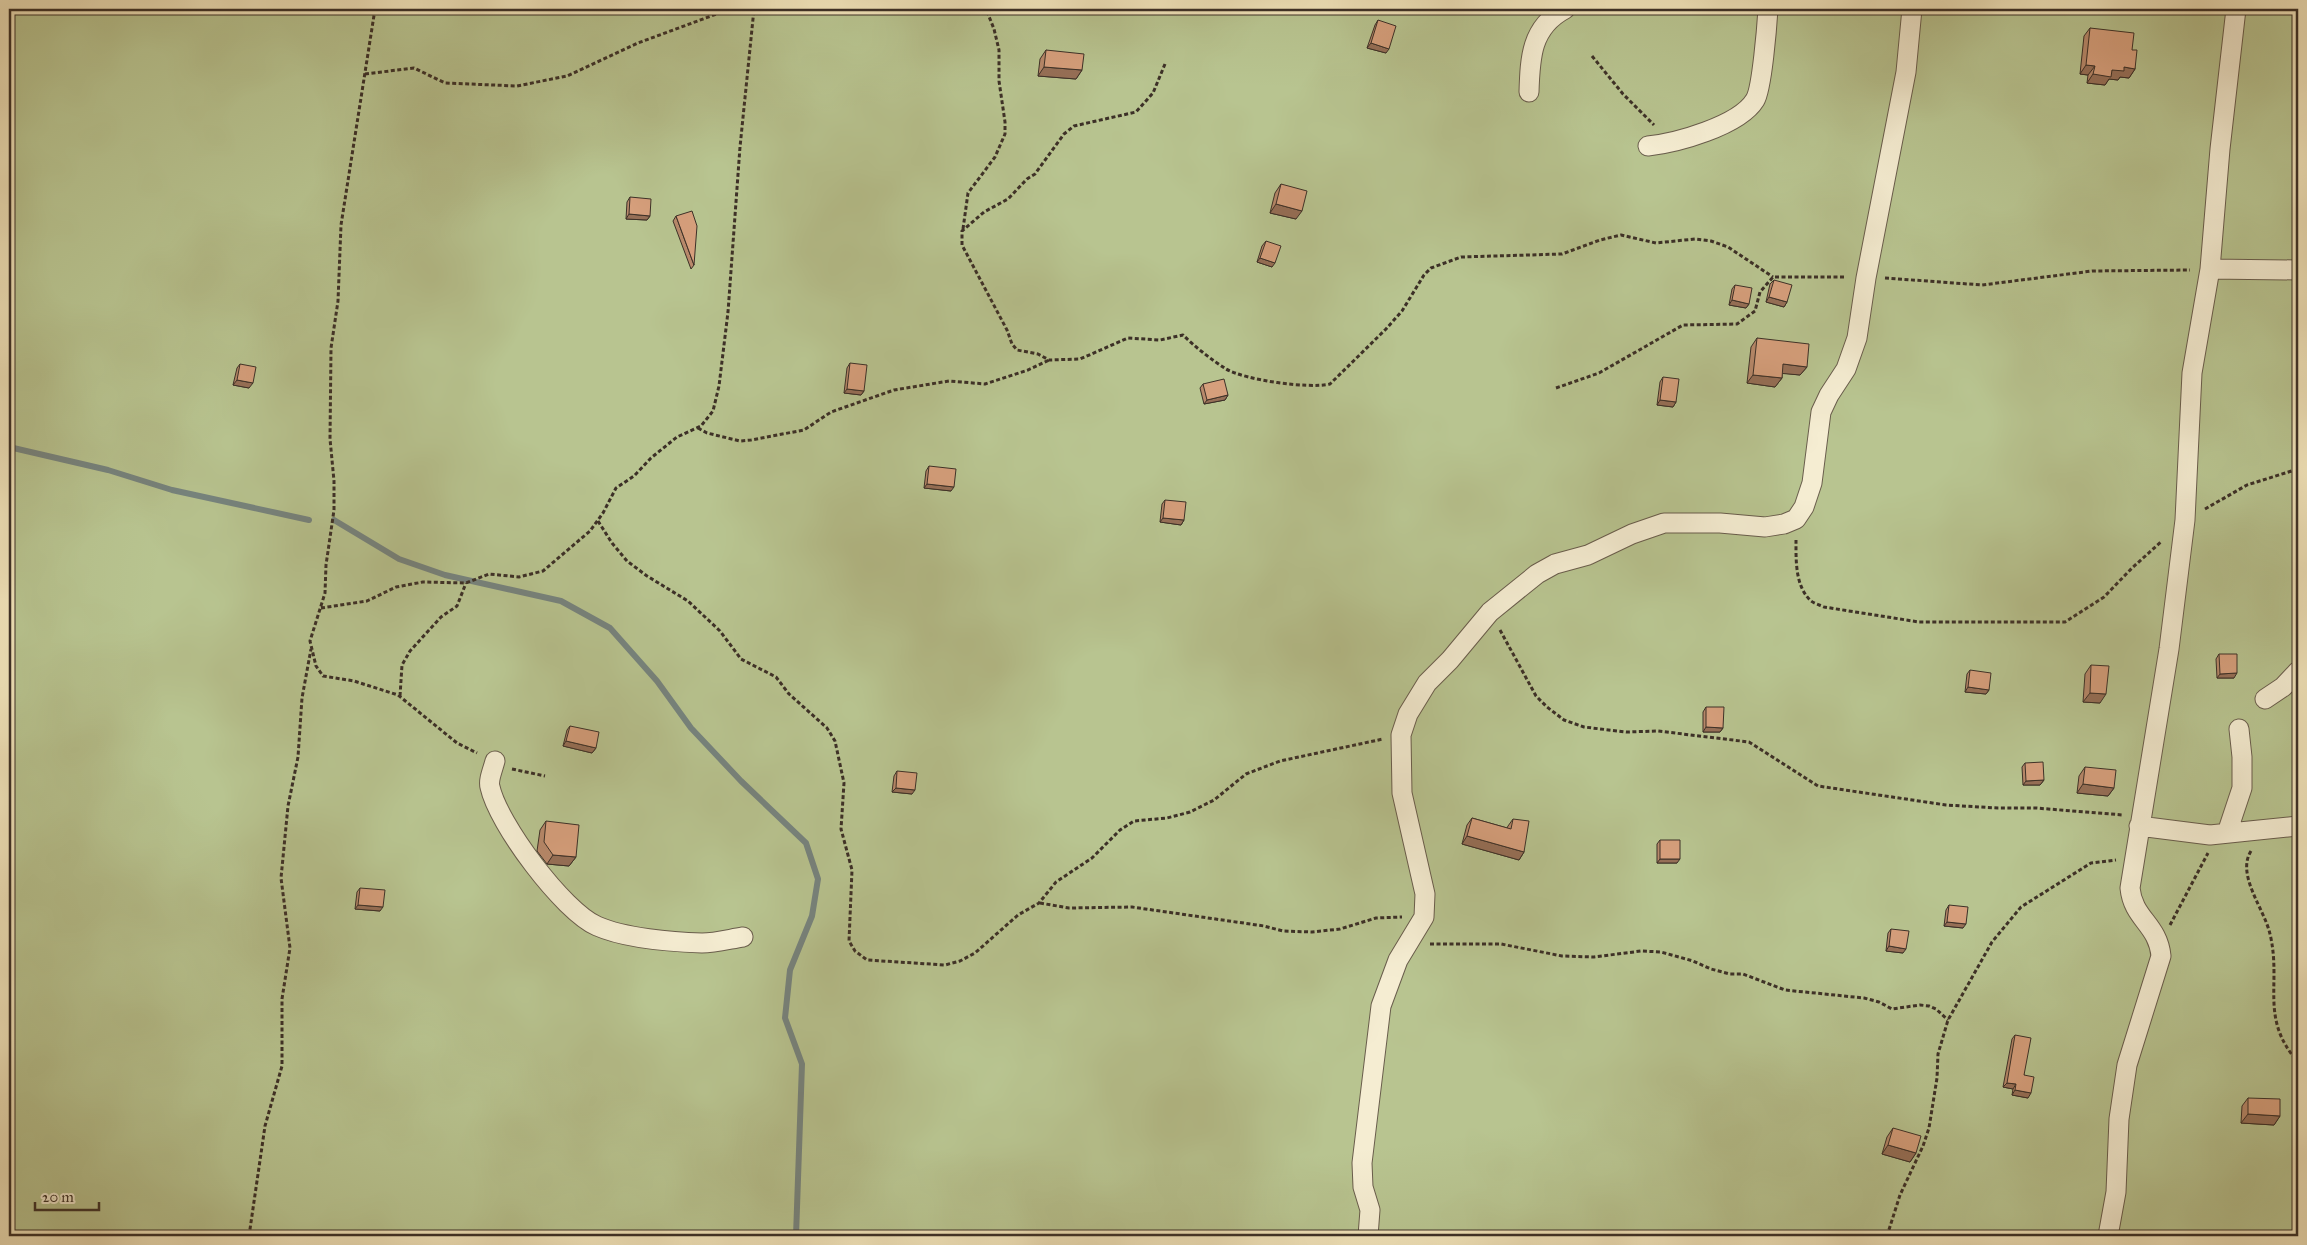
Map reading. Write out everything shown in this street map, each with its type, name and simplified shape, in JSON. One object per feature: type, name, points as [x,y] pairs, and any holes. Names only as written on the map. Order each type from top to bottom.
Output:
[{"type":"street","points":[[1530,92],[1532,45],[1539,31],[1548,21],[1565,9]]},
{"type":"street","points":[[1648,146],[1672,144],[1718,127],[1746,111],[1756,99],[1768,9]]},
{"type":"street","points":[[1368,1236],[1370,1210],[1363,1188],[1362,1163],[1380,1006],[1398,960],[1424,917],[1425,894],[1402,793],[1401,735],[1408,714],[1427,682],[1450,660],[1490,612],[1537,574],[1555,564],[1588,555],[1632,534],[1664,523],[1704,522],[1765,527],[1784,524],[1796,519],[1804,507],[1812,483],[1821,412],[1829,395],[1846,369],[1857,338],[1866,278],[1906,72],[1912,9]]},
{"type":"street","points":[[2221,9],[2233,35]]},
{"type":"street","points":[[2108,1236],[2116,1192],[2119,1119],[2127,1065],[2159,965],[2160,944],[2131,900],[2130,888],[2133,858],[2169,649],[2184,520],[2192,373],[2210,269],[2220,149],[2236,9]]},
{"type":"street","points":[[2210,269],[2298,270]]},
{"type":"street","points":[[2265,699],[2298,672]]},
{"type":"street","points":[[2227,833],[2242,788],[2240,729]]},
{"type":"street","points":[[495,761],[489,786],[501,814],[517,843],[559,896],[596,926],[631,937],[704,943],[743,937]]},
{"type":"street","points":[[2140,822],[2210,835],[2298,826]]},
{"type":"path","points":[[374,9],[342,225],[338,301],[332,348],[330,439],[334,481],[334,510],[326,565],[325,593],[310,640],[311,647],[316,666],[323,676],[354,681],[400,696],[457,743],[509,769],[545,776]]},
{"type":"path","points":[[365,74],[414,68],[445,83],[517,86],[567,76],[638,43],[730,9]]},
{"type":"path","points":[[321,608],[367,601],[396,588],[424,582],[466,583],[488,574],[519,577],[543,571],[570,550],[590,531],[598,521],[616,488],[634,476],[652,458],[677,438],[698,427],[713,411],[719,386],[754,9]]},
{"type":"path","points":[[986,9],[994,29],[999,50],[999,81],[1006,122],[1005,134],[995,157],[968,192],[962,231],[962,245],[1007,330],[1012,344],[1017,350],[1038,354],[1049,360]]},
{"type":"path","points":[[1592,56],[1623,94],[1672,144]]},
{"type":"path","points":[[962,231],[984,212],[1008,199],[1027,179],[1035,174],[1064,134],[1074,126],[1136,112],[1153,93],[1165,64]]},
{"type":"path","points":[[698,427],[707,433],[740,441],[804,430],[831,412],[894,390],[949,380],[985,384],[1028,370],[1049,360],[1080,359],[1128,338],[1160,340],[1183,335],[1228,370],[1260,378],[1317,387],[1330,384],[1386,329],[1402,311],[1424,275],[1431,268],[1461,257],[1562,254],[1600,240],[1621,235],[1656,243],[1682,240],[1711,241],[1728,247],[1772,277],[1828,276],[1908,279],[1982,285],[2092,271],[2210,269]]},
{"type":"path","points":[[1556,388],[1599,373],[1683,324],[1737,324],[1755,311],[1760,292],[1772,277]]},
{"type":"path","points":[[1796,519],[1796,561],[1799,579],[1810,600],[1824,607],[1919,622],[2016,621],[2056,623],[2071,619],[2104,596],[2184,520],[2247,485],[2298,469]]},
{"type":"path","points":[[598,521],[612,543],[627,561],[647,576],[688,601],[720,630],[741,659],[776,677],[789,694],[827,728],[835,741],[844,783],[841,829],[852,870],[849,941],[855,950],[868,960],[935,965],[952,963],[975,953],[1018,915],[1039,903],[1056,882],[1092,858],[1120,830],[1134,821],[1167,818],[1190,812],[1214,800],[1246,774],[1280,761],[1401,735]]},
{"type":"path","points":[[400,696],[402,665],[410,651],[440,617],[457,606],[466,583]]},
{"type":"path","points":[[1490,612],[1536,696],[1547,708],[1564,720],[1584,727],[1626,732],[1658,731],[1749,742],[1818,786],[1946,805],[2036,808],[2140,822]]},
{"type":"path","points":[[249,1236],[266,1126],[282,1066],[282,999],[290,948],[280,878],[288,806],[298,756],[302,698],[311,647]]},
{"type":"path","points":[[2254,831],[2252,850],[2246,864],[2246,873],[2264,913],[2270,935],[2274,962],[2274,1017],[2278,1033],[2298,1062]]},
{"type":"path","points":[[2160,944],[2211,848],[2227,833]]},
{"type":"path","points":[[1886,1236],[1900,1195],[1923,1146],[1929,1128],[1937,1078],[1938,1054],[1948,1020],[1992,942],[2021,907],[2091,863],[2133,858]]},
{"type":"path","points":[[1039,903],[1069,908],[1132,907],[1264,926],[1283,931],[1312,932],[1340,929],[1376,918],[1424,917]]},
{"type":"path","points":[[1409,943],[1501,944],[1562,956],[1594,957],[1642,951],[1662,952],[1693,961],[1711,969],[1730,974],[1743,974],[1785,990],[1864,998],[1879,1002],[1892,1009],[1920,1005],[1929,1006],[1936,1009],[1948,1020]]},
{"type":"green space","points":[[9,9],[2298,9],[2298,1236],[9,1236]]},
{"type":"building","points":[[1378,20],[1396,26],[1389,49],[1371,43]]},
{"type":"building","points":[[2090,28],[2134,33],[2132,50],[2137,50],[2135,69],[2124,67],[2124,71],[2112,70],[2111,77],[2093,74],[2095,66],[2086,65]]},
{"type":"building","points":[[1046,50],[1084,54],[1082,70],[1044,67]]},
{"type":"building","points":[[1281,184],[1307,191],[1302,211],[1276,204]]},
{"type":"building","points":[[630,197],[651,199],[650,216],[629,214]]},
{"type":"building","points":[[692,211],[697,226],[694,265],[676,216]]},
{"type":"building","points":[[1266,241],[1281,246],[1275,263],[1260,258]]},
{"type":"building","points":[[1774,280],[1792,285],[1787,302],[1769,297]]},
{"type":"building","points":[[1735,285],[1752,288],[1749,304],[1732,300]]},
{"type":"building","points":[[1757,338],[1809,344],[1807,367],[1783,364],[1782,378],[1753,375]]},
{"type":"building","points":[[850,363],[867,365],[864,391],[847,389]]},
{"type":"building","points":[[240,364],[256,367],[253,383],[237,380]]},
{"type":"building","points":[[1663,377],[1679,379],[1676,402],[1660,400]]},
{"type":"building","points":[[1224,379],[1228,395],[1207,400],[1203,384]]},
{"type":"building","points":[[929,466],[956,469],[954,487],[927,484]]},
{"type":"building","points":[[1165,500],[1186,502],[1184,520],[1163,518]]},
{"type":"building","points":[[2219,654],[2237,654],[2237,673],[2220,674]]},
{"type":"building","points":[[2091,665],[2109,666],[2106,694],[2090,693]]},
{"type":"building","points":[[1970,670],[1991,673],[1989,690],[1968,687]]},
{"type":"building","points":[[1706,707],[1724,707],[1723,728],[1706,727]]},
{"type":"building","points":[[570,726],[599,732],[596,748],[566,741]]},
{"type":"building","points":[[2043,762],[2044,780],[2026,781],[2025,763]]},
{"type":"building","points":[[2085,767],[2116,770],[2114,788],[2083,784]]},
{"type":"building","points":[[897,771],[917,773],[915,790],[896,788]]},
{"type":"building","points":[[1472,818],[1511,829],[1513,819],[1529,821],[1524,852],[1467,836]]},
{"type":"building","points":[[546,821],[579,825],[576,857],[553,855],[544,842]]},
{"type":"building","points":[[1660,840],[1680,840],[1680,859],[1660,859]]},
{"type":"building","points":[[360,888],[385,890],[383,907],[358,905]]},
{"type":"building","points":[[1949,905],[1968,907],[1966,924],[1947,922]]},
{"type":"building","points":[[1891,929],[1909,931],[1906,949],[1889,946]]},
{"type":"building","points":[[2015,1035],[2031,1038],[2024,1075],[2034,1077],[2031,1093],[2015,1090],[2016,1084],[2007,1083]]},
{"type":"building","points":[[2248,1098],[2280,1099],[2280,1116],[2248,1114]]},
{"type":"building","points":[[1893,1128],[1921,1136],[1916,1153],[1888,1145]]},
{"type":"waterway","points":[[9,447],[108,470],[172,490],[309,520]]},
{"type":"waterway","points":[[334,520],[399,559],[445,575],[561,601],[610,628],[657,681],[691,728],[741,781],[806,843],[818,879],[812,916],[790,970],[785,1018],[802,1064],[796,1236]]}]
